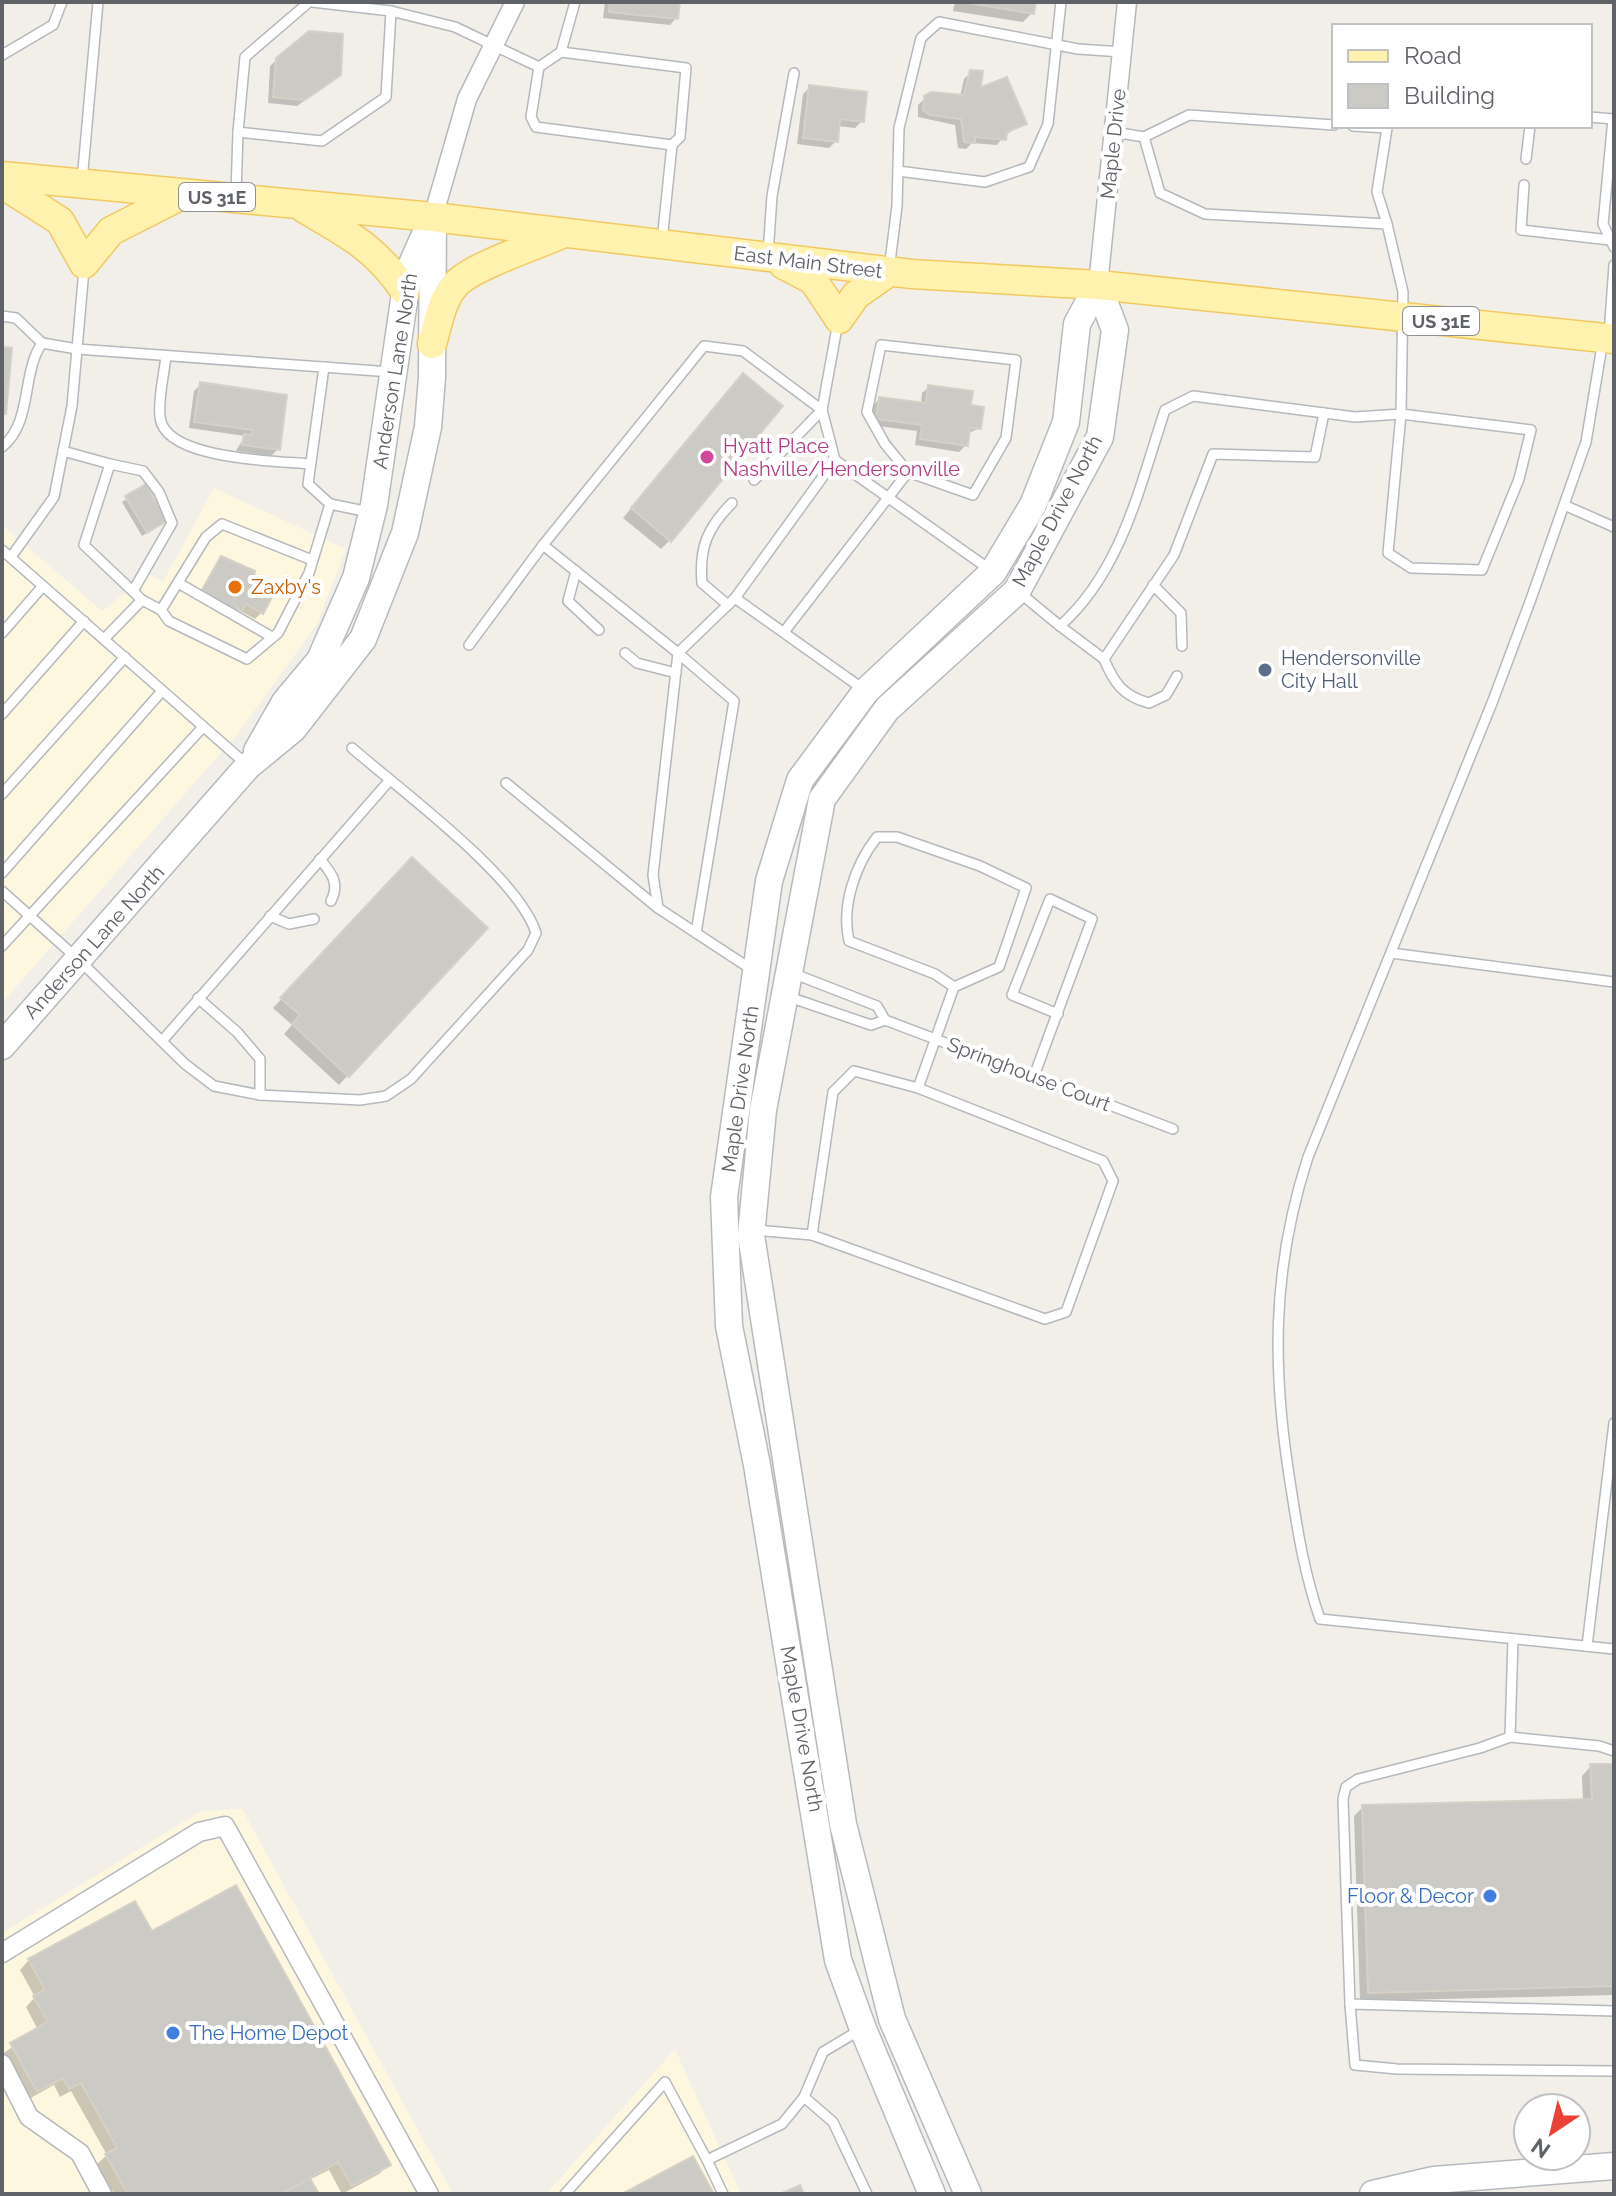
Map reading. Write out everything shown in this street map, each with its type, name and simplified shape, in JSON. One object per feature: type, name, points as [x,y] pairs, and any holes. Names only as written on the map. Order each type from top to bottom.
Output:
[{"type":"main road","name":"East Main Street","points":[[2,176],[433,217],[889,272],[1098,285],[1609,339]]},
{"type":"main road","points":[[2,184],[60,221],[84,264],[111,231],[184,194]]},
{"type":"main road","points":[[297,204],[365,243],[386,263],[405,291]]},
{"type":"main road","points":[[432,344],[444,304],[455,285],[469,274],[564,233]]},
{"type":"main road","points":[[768,257],[813,280],[839,319],[856,295],[889,272]]},
{"type":"street","points":[[433,217],[467,99],[515,2]]},
{"type":"street","name":"Maple Drive","points":[[1098,285],[1127,2]]},
{"type":"street","name":"Anderson Lane North","points":[[248,766],[285,702],[320,660],[356,578],[372,512],[389,414],[391,372],[408,273],[433,217]]},
{"type":"street","name":"Anderson Lane North","points":[[2,1046],[248,766],[293,729],[363,639],[405,533],[428,427],[433,217]]},
{"type":"street","name":"Maple Drive North","points":[[968,2194],[892,2019],[831,1825],[729,1326],[724,1197],[769,881],[800,780],[866,691],[993,572],[1033,505],[1066,422],[1077,324],[1098,285]]},
{"type":"street","name":"Maple Drive North","points":[[932,2194],[863,2029],[838,1960],[831,1825],[752,1232],[763,1110],[822,799],[887,709],[1017,591],[1100,437],[1115,330],[1098,285]]},
{"type":"street","points":[[993,572],[1017,591]]},
{"type":"street","points":[[866,691],[887,709]]},
{"type":"street","points":[[756,973],[785,983]]},
{"type":"street","points":[[724,1233],[752,1232]]},
{"type":"street","points":[[757,1465],[784,1459]]},
{"type":"street","points":[[2,1953],[199,1832],[225,1826],[429,2194]]},
{"type":"street","points":[[863,2029],[892,2019]]},
{"type":"street","points":[[2,2064],[29,2117],[80,2153],[102,2194]]},
{"type":"street","points":[[1373,2194],[1434,2180],[1614,2166]]},
{"type":"lane","points":[[2,55],[53,25],[62,2]]},
{"type":"lane","points":[[82,184],[98,2]]},
{"type":"lane","points":[[236,199],[245,57],[311,2],[391,11],[455,27],[539,67]]},
{"type":"lane","points":[[575,2],[561,52],[539,67],[531,117],[536,127],[672,145]]},
{"type":"lane","points":[[898,171],[985,182],[1029,167],[1048,124],[1061,2]]},
{"type":"lane","points":[[238,132],[322,141],[386,97],[391,11]]},
{"type":"lane","points":[[889,272],[899,128],[921,38],[939,22],[1056,44],[1122,52]]},
{"type":"lane","points":[[561,52],[686,68],[680,137],[672,145],[662,245]]},
{"type":"lane","points":[[768,257],[772,196],[794,73]]},
{"type":"lane","points":[[1114,132],[1144,137],[1189,115],[1332,125]]},
{"type":"lane","points":[[1592,117],[1613,119],[1610,203],[1603,224],[1612,244]]},
{"type":"lane","points":[[1060,626],[1078,611],[1121,542],[1165,410],[1193,396],[1355,417],[1401,414],[1531,430],[1519,479],[1482,570],[1411,568],[1388,553],[1401,414],[1405,317],[1403,292],[1377,192],[1387,128]]},
{"type":"lane","points":[[1526,159],[1530,128]]},
{"type":"lane","points":[[1144,137],[1160,193],[1205,214],[1387,224]]},
{"type":"lane","points":[[1524,185],[1521,230],[1612,244]]},
{"type":"lane","points":[[84,264],[77,349],[54,497],[5,553],[248,766]]},
{"type":"lane","points":[[1614,265],[1609,339],[1586,442],[1492,703],[1308,1157],[1292,1205],[1275,1333],[1279,1414],[1304,1574],[1320,1619],[1614,1649]]},
{"type":"lane","points":[[2,316],[16,318],[42,343],[77,349],[391,372]]},
{"type":"lane","points":[[839,319],[822,410],[835,460],[993,572]]},
{"type":"lane","points":[[2,447],[15,433],[23,410],[30,360],[42,343]]},
{"type":"lane","points":[[881,345],[1016,360],[1006,438],[973,495],[908,472],[885,444],[867,412],[881,345]]},
{"type":"lane","points":[[469,645],[543,545],[704,346],[743,351],[822,410]]},
{"type":"lane","points":[[166,356],[160,418],[165,431],[178,441],[204,453],[310,464]]},
{"type":"lane","points":[[324,367],[308,484],[330,504],[372,512]]},
{"type":"lane","points":[[754,480],[822,410]]},
{"type":"lane","points":[[1104,659],[1174,555],[1213,454],[1315,457],[1324,413]]},
{"type":"lane","points":[[63,451],[143,471],[159,492],[172,523],[133,591]]},
{"type":"lane","points":[[658,908],[653,875],[678,653],[731,601],[835,460]]},
{"type":"lane","points":[[110,464],[84,545],[142,600],[161,610],[169,621],[247,659],[272,637],[309,573],[330,504]]},
{"type":"lane","points":[[784,632],[886,496],[908,472]]},
{"type":"lane","points":[[732,503],[718,517],[700,554],[702,583],[784,632],[866,691]]},
{"type":"lane","points":[[1564,505],[1614,527]]},
{"type":"lane","points":[[161,610],[180,584],[206,537],[222,524],[312,560]]},
{"type":"lane","points":[[543,545],[734,701],[696,933]]},
{"type":"lane","points":[[576,571],[568,601],[599,630]]},
{"type":"lane","points":[[180,584],[272,637]]},
{"type":"lane","points":[[1153,585],[1181,613],[1182,646]]},
{"type":"lane","points":[[2,633],[43,586]]},
{"type":"lane","points":[[1017,591],[1104,659],[1114,684],[1132,699],[1149,703],[1166,695],[1177,676]]},
{"type":"lane","points":[[104,639],[142,600]]},
{"type":"lane","points":[[2,714],[84,621]]},
{"type":"lane","points":[[625,653],[637,663],[676,673]]},
{"type":"lane","points":[[2,794],[125,657]]},
{"type":"lane","points":[[2,873],[162,691]]},
{"type":"lane","points":[[2,946],[203,727]]},
{"type":"lane","points":[[2,891],[214,1086],[260,1095],[360,1100],[386,1096],[422,1068],[528,950],[536,933],[530,912],[492,870],[352,748]]},
{"type":"lane","points":[[162,1041],[389,781]]},
{"type":"lane","points":[[506,783],[658,908],[756,973]]},
{"type":"lane","points":[[918,1088],[954,987],[999,967],[1026,888],[980,866],[897,837],[877,837],[863,855],[844,918],[849,941],[935,974],[954,987]]},
{"type":"lane","points":[[320,859],[334,876],[336,890],[331,901]]},
{"type":"lane","points":[[1034,1076],[1058,1014],[1092,919],[1050,899],[1012,995],[1058,1014]]},
{"type":"lane","points":[[270,916],[289,924],[314,919]]},
{"type":"lane","points":[[1391,953],[1614,982]]},
{"type":"lane","points":[[785,983],[877,1006],[885,1020],[871,1025],[785,983]]},
{"type":"lane","points":[[198,998],[237,1032],[260,1059],[260,1095]]},
{"type":"lane","name":"Springhouse Court","points":[[885,1020],[1173,1129]]},
{"type":"lane","points":[[752,1232],[812,1235],[1045,1319],[1066,1312],[1113,1181],[1103,1161],[918,1088],[854,1071],[833,1092],[812,1235]]},
{"type":"lane","points":[[1587,1646],[1614,1423]]},
{"type":"lane","points":[[1510,1737],[1513,1639]]},
{"type":"lane","points":[[1614,1751],[1599,1746],[1510,1737],[1480,1748],[1358,1779],[1346,1787],[1343,1799],[1355,2065],[1397,2069],[1614,2071]]},
{"type":"lane","points":[[1350,2004],[1614,2011]]},
{"type":"lane","points":[[707,2160],[782,2124],[804,2097],[823,2052],[863,2029]]},
{"type":"lane","points":[[565,2194],[665,2082],[723,2194]]},
{"type":"lane","points":[[804,2097],[833,2122],[867,2194]]},
{"type":"shaded area","points":[[214,488],[346,549],[317,624],[239,732],[2,1003],[2,525],[102,611],[149,574],[163,582]]},
{"type":"shaded area","name":"The Home Depot","points":[[242,1809],[453,2194],[2,2194],[2,1933],[201,1811]]},
{"type":"shaded area","points":[[675,2049],[741,2194],[546,2194]]},
{"type":"building","points":[[610,2],[680,2],[678,19],[609,12]]},
{"type":"building","points":[[962,2],[1036,2],[1034,14]]},
{"type":"building","points":[[309,31],[343,34],[341,75],[305,100],[273,97],[276,58]]},
{"type":"building","points":[[970,70],[983,71],[981,87],[1007,77],[1027,124],[1007,132],[1006,140],[975,137],[975,143],[964,142],[961,119],[930,115],[923,110],[924,96],[931,92],[964,95]]},
{"type":"building","points":[[809,85],[867,92],[864,122],[840,119],[838,142],[803,138]]},
{"type":"building","points":[[2,347],[12,348],[6,414],[2,414]]},
{"type":"building","name":"Hyatt Place Nashville/Hendersonville","points":[[743,373],[783,406],[671,542],[631,508]]},
{"type":"building","points":[[200,382],[287,395],[280,450],[242,445],[244,434],[252,435],[253,430],[194,422]]},
{"type":"building","points":[[928,385],[973,391],[971,405],[984,407],[981,429],[970,428],[968,446],[920,439],[922,425],[876,419],[879,397],[926,403]]},
{"type":"building","points":[[146,484],[167,521],[147,533],[125,496]]},
{"type":"building","name":"Zaxby's","points":[[221,556],[255,571],[254,574],[262,579],[259,584],[275,592],[263,614],[246,604],[242,611],[237,608],[235,612],[202,590]]},
{"type":"building","points":[[412,857],[488,928],[349,1077],[292,1024],[300,1015],[280,998]]},
{"type":"building","name":"Floor & Decor","points":[[1590,1764],[1614,1764],[1614,1986],[1368,1993],[1362,1805],[1592,1799]]},
{"type":"building","name":"The Home Depot","points":[[236,1885],[391,2165],[352,2186],[338,2162],[281,2194],[128,2194],[105,2154],[117,2148],[81,2083],[69,2089],[63,2078],[37,2092],[10,2043],[48,2022],[33,1996],[45,1990],[28,1959],[135,1901],[152,1931]]},
{"type":"building","points":[[693,2156],[714,2194],[622,2194]]},
{"type":"building","points":[[310,2178],[319,2194],[281,2194]]},
{"type":"building","points":[[800,2185],[804,2194],[780,2194]]},
{"type":"place","name":"Hyatt Place Nashville/Hendersonville","points":[[707,457]]},
{"type":"place","name":"Zaxby's","points":[[235,587]]},
{"type":"place","name":"Hendersonville City Hall","points":[[1265,670]]},
{"type":"place","name":"Floor & Decor","points":[[1490,1896]]},
{"type":"place","name":"The Home Depot","points":[[173,2033]]}]
